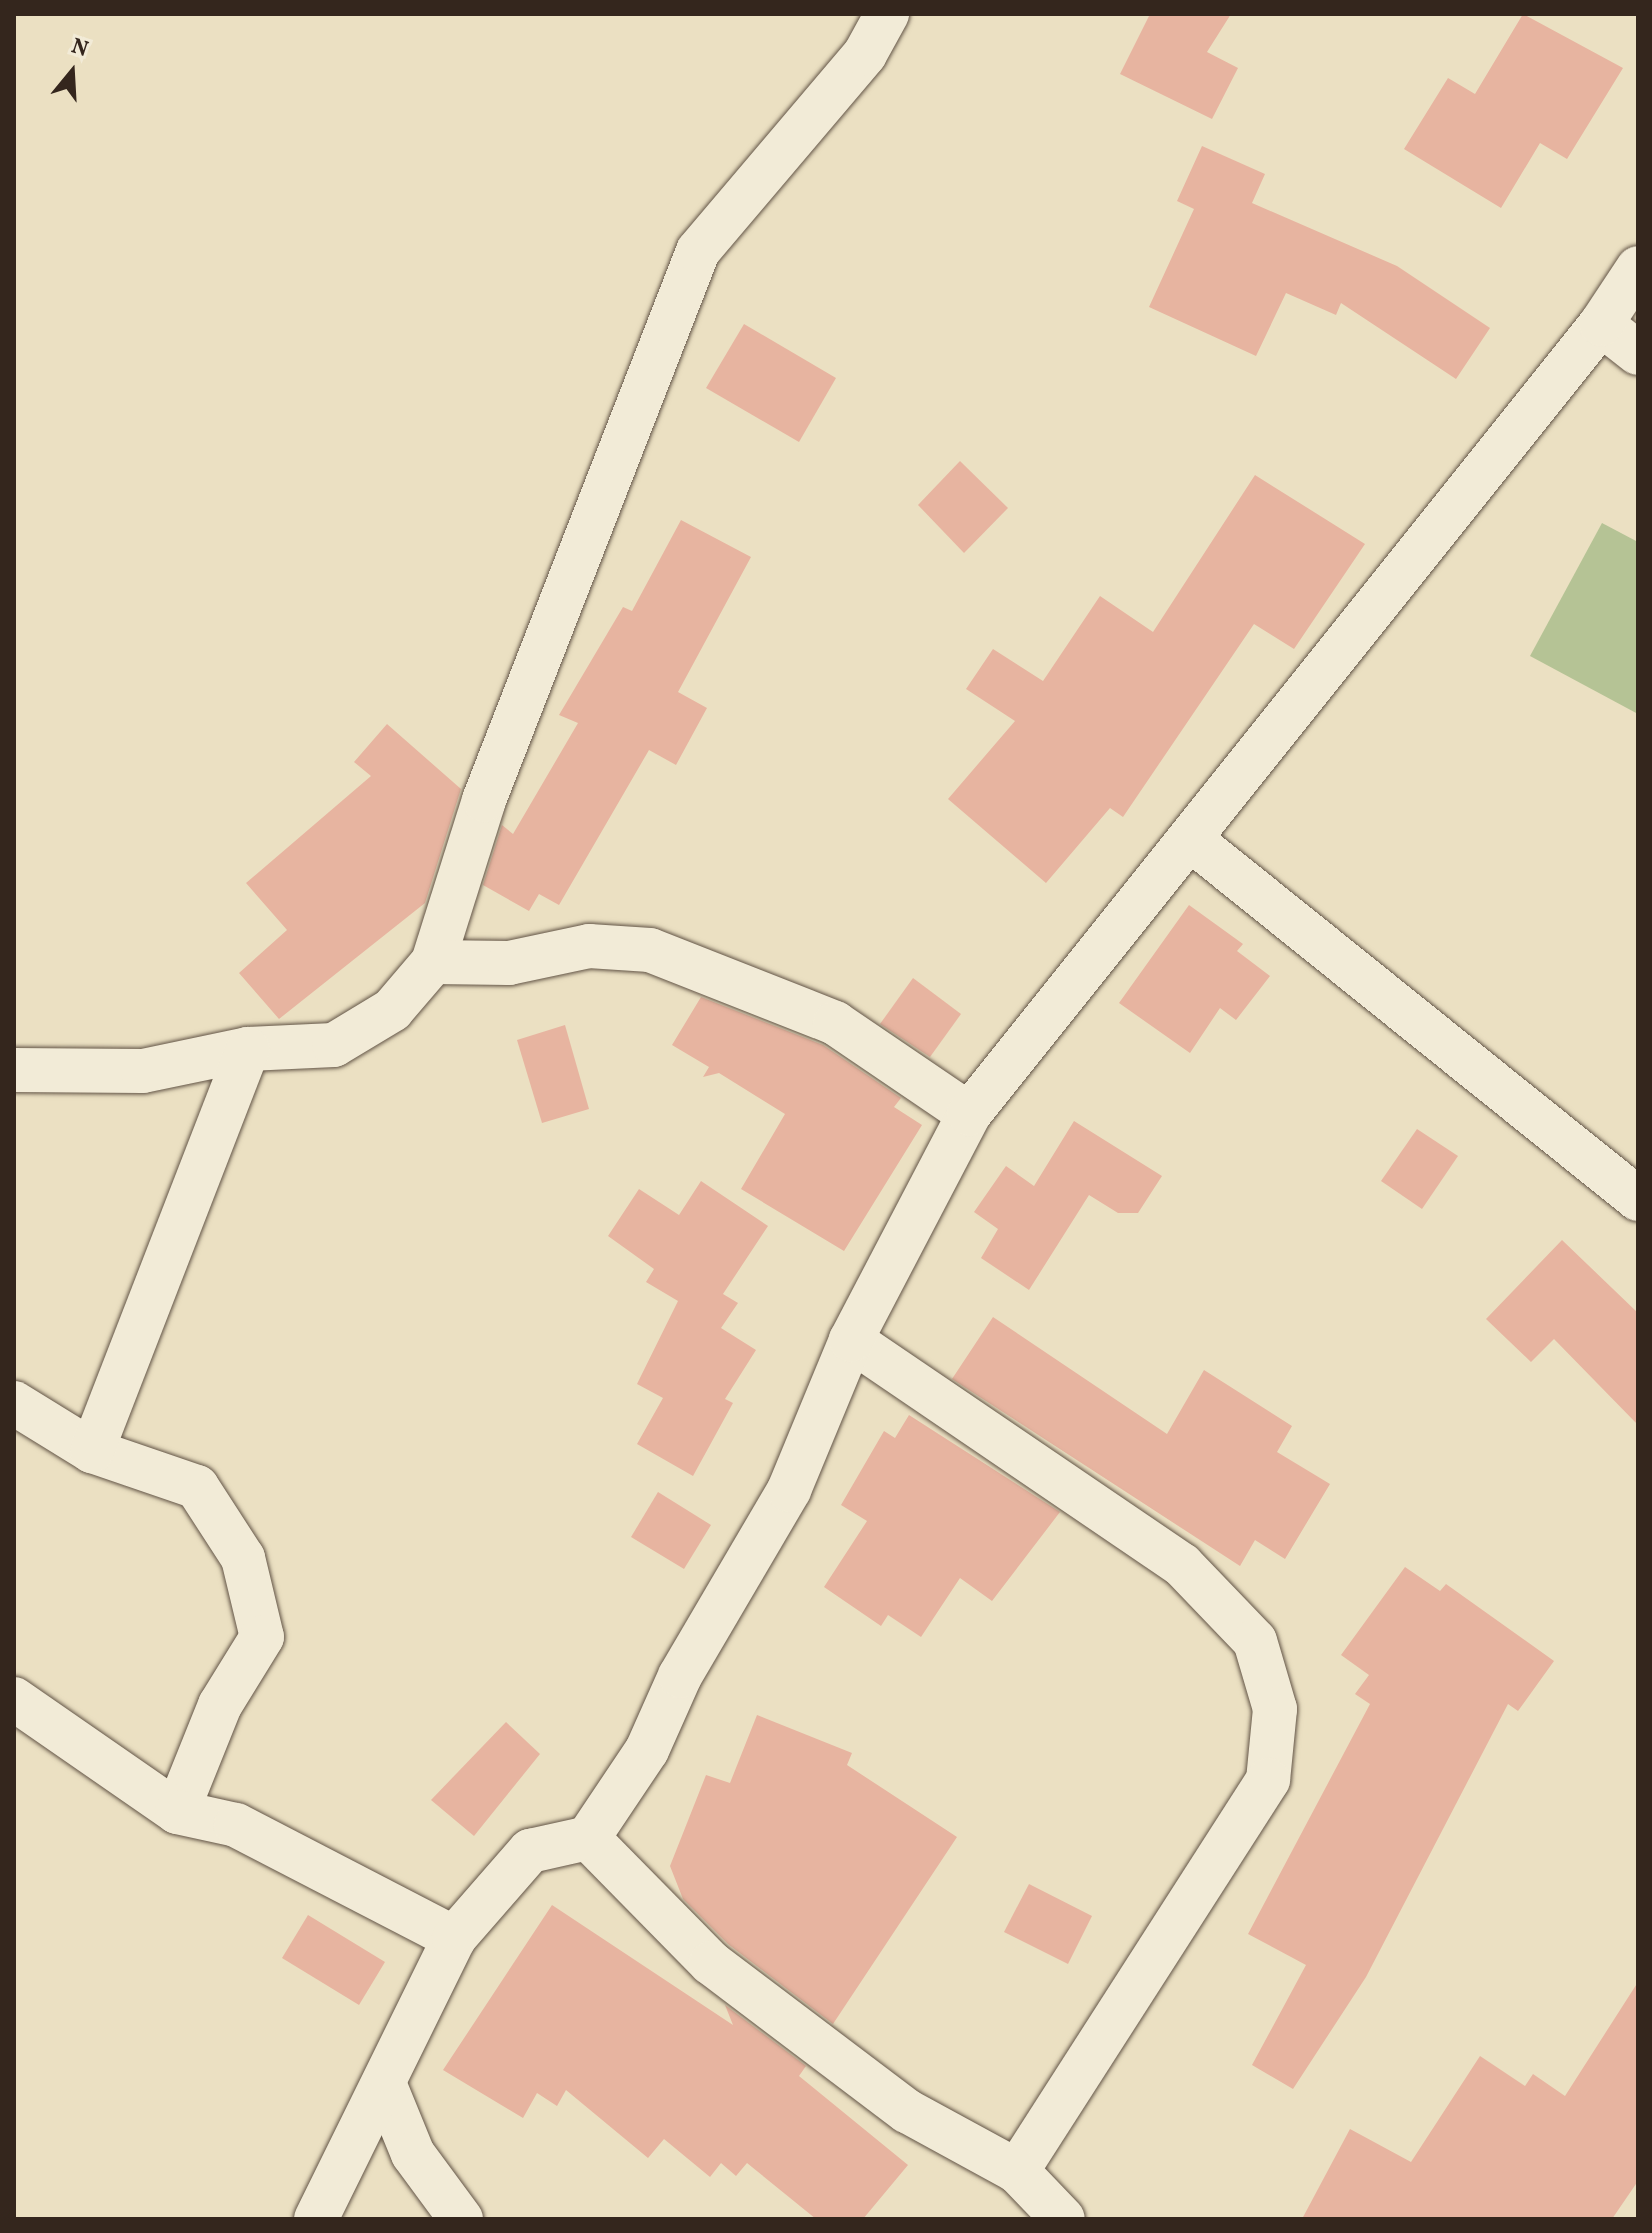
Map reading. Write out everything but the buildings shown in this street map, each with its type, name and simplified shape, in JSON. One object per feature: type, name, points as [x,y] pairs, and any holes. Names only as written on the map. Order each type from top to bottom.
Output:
[{"type":"street","points":[[14,1070],[143,1071],[248,1049],[334,1045],[392,1010],[433,962],[484,800],[698,251],[865,54],[887,14]]},
{"type":"street","points":[[316,2219],[386,2088],[454,1938],[530,1851],[588,1838],[647,1750],[680,1676],[789,1490],[851,1340],[969,1114],[1601,324],[1638,268]]},
{"type":"street","points":[[1601,324],[1638,353]]},
{"type":"street","points":[[1190,839],[1638,1199]]},
{"type":"street","points":[[433,962],[509,963],[589,946],[650,950],[835,1023],[969,1114]]},
{"type":"street","points":[[92,1451],[248,1049]]},
{"type":"street","points":[[851,1340],[1182,1565],[1255,1641],[1275,1709],[1268,1780],[1017,2171]]},
{"type":"street","points":[[14,1403],[92,1451],[197,1487],[243,1558],[262,1637],[220,1705],[177,1812]]},
{"type":"street","points":[[14,1699],[177,1812],[236,1825],[454,1938]]},
{"type":"street","points":[[588,1838],[711,1963],[907,2111],[1017,2171],[1063,2219]]},
{"type":"street","points":[[386,2088],[413,2154],[461,2219]]},
{"type":"green space","points":[[1602,523],[1638,542],[1638,714],[1530,656]]}]
